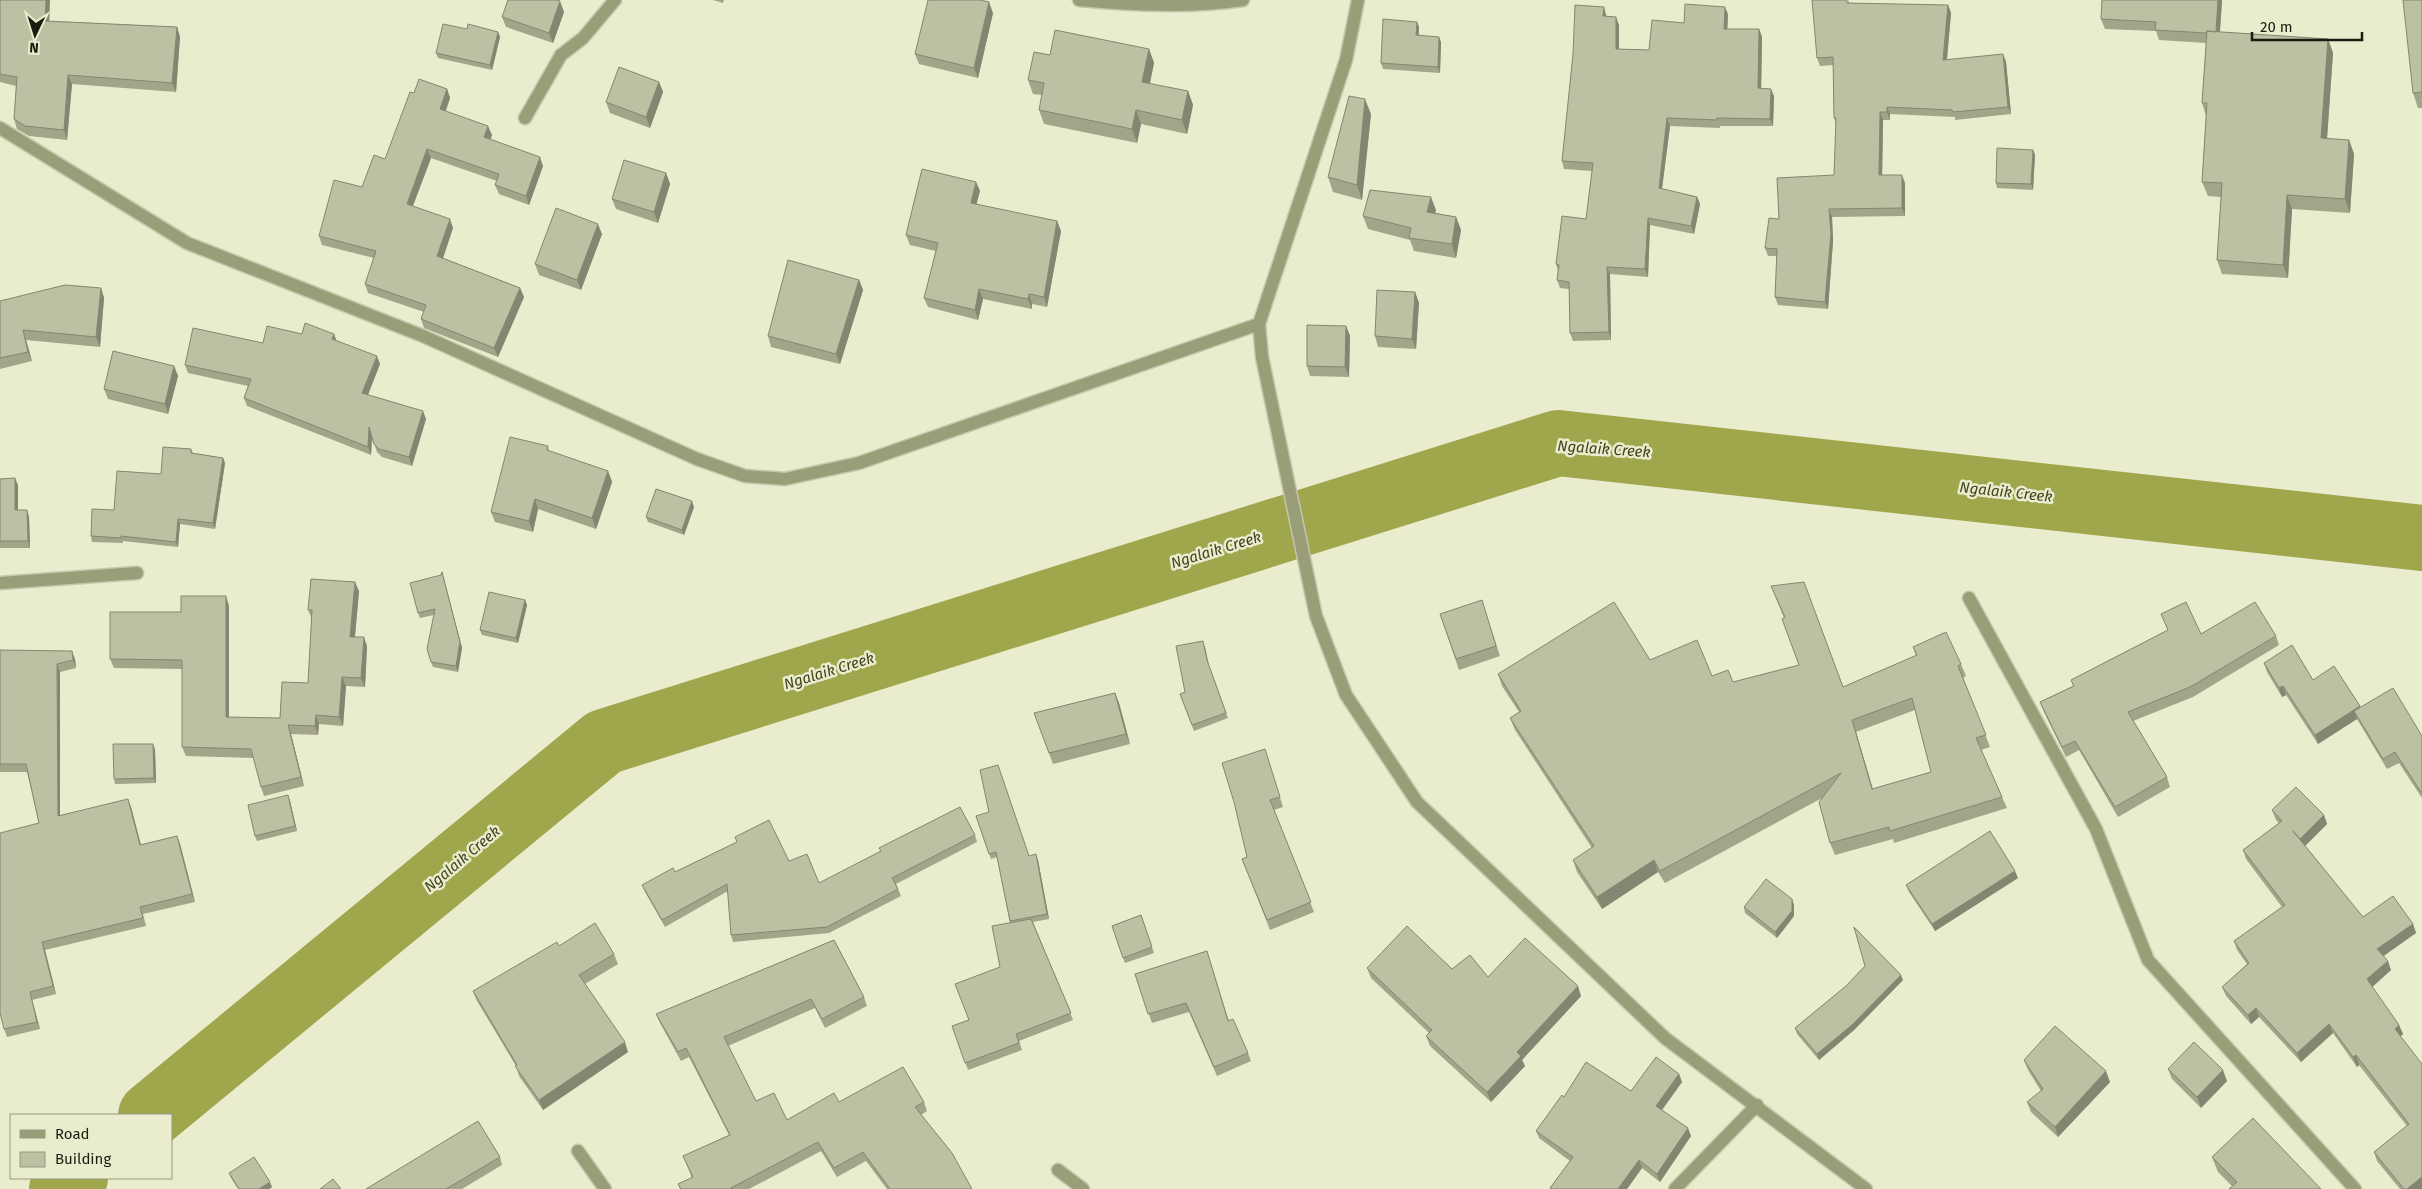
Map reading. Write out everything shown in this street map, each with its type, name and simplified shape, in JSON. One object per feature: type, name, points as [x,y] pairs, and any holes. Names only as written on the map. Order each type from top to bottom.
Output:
[{"type":"street","points":[[525,118],[561,55],[583,38],[616,0]]},
{"type":"street","points":[[1079,0],[1126,4],[1221,3],[1243,0]]},
{"type":"street","points":[[1358,0],[1346,60],[1259,324],[1262,357],[1316,616],[1346,695],[1417,802],[1665,1038],[1757,1105],[1866,1189]]},
{"type":"street","points":[[0,128],[187,243],[423,336],[697,459],[745,476],[785,479],[859,463],[1259,324]]},
{"type":"street","points":[[0,583],[137,573]]},
{"type":"street","points":[[1969,598],[2096,829],[2148,960],[2355,1189]]},
{"type":"street","points":[[1675,1189],[1757,1105]]},
{"type":"street","points":[[578,1151],[605,1189]]},
{"type":"street","points":[[1058,1170],[1083,1189]]},
{"type":"building","points":[[0,0],[46,0],[45,21],[177,27],[172,83],[68,75],[64,130],[25,126],[14,119],[17,77],[0,74]]},
{"type":"building","points":[[508,0],[560,1],[549,33],[502,17]]},
{"type":"building","points":[[928,0],[980,0],[989,2],[974,68],[915,54]]},
{"type":"building","points":[[1812,0],[1847,0],[1847,3],[1948,5],[1943,60],[2003,54],[2008,107],[1953,112],[1952,110],[1887,107],[1887,112],[1880,112],[1879,175],[1902,175],[1902,208],[1829,209],[1831,234],[1825,302],[1775,297],[1777,249],[1765,248],[1769,218],[1779,219],[1777,178],[1834,175],[1836,118],[1834,118],[1833,57],[1817,58]]},
{"type":"building","points":[[2102,0],[2218,0],[2216,32],[2155,30],[2156,22],[2101,19]]},
{"type":"building","points":[[2403,0],[2422,0],[2422,92],[2413,93]]},
{"type":"building","points":[[1685,4],[1725,7],[1724,29],[1759,29],[1758,88],[1771,89],[1770,119],[1717,118],[1717,120],[1667,118],[1659,188],[1697,197],[1691,226],[1648,218],[1645,269],[1607,267],[1609,332],[1570,333],[1569,282],[1557,280],[1559,265],[1556,264],[1562,216],[1586,219],[1593,163],[1562,161],[1573,54],[1575,5],[1604,7],[1603,16],[1616,17],[1616,49],[1649,50],[1652,20],[1684,23]]},
{"type":"building","points":[[1383,19],[1417,22],[1416,35],[1439,37],[1438,67],[1381,63]]},
{"type":"building","points":[[443,24],[467,29],[468,24],[498,32],[490,65],[436,53]]},
{"type":"building","points":[[1055,30],[1149,49],[1142,82],[1188,91],[1182,120],[1136,110],[1132,129],[1039,110],[1044,83],[1028,80],[1034,52],[1050,55]]},
{"type":"building","points":[[2207,31],[2328,39],[2321,138],[2349,140],[2345,199],[2287,195],[2283,265],[2217,260],[2222,183],[2202,182],[2207,103],[2202,103]]},
{"type":"building","points":[[619,67],[659,82],[646,117],[606,102]]},
{"type":"building","points":[[419,79],[447,89],[440,109],[488,126],[484,137],[540,157],[526,196],[495,185],[499,174],[427,149],[407,204],[450,219],[437,256],[520,288],[494,348],[421,319],[426,305],[365,284],[376,251],[319,236],[334,180],[362,187],[374,155],[385,159],[410,92],[414,93]]},
{"type":"building","points":[[1349,96],[1365,99],[1357,185],[1328,177]]},
{"type":"building","points":[[1997,148],[2033,150],[2031,184],[1996,183]]},
{"type":"building","points":[[624,160],[666,173],[654,212],[612,199]]},
{"type":"building","points":[[922,169],[976,182],[971,203],[1057,221],[1044,297],[1029,294],[1028,299],[979,289],[975,310],[924,298],[938,243],[906,235]]},
{"type":"building","points":[[1370,190],[1431,197],[1427,212],[1456,217],[1452,244],[1409,238],[1411,228],[1363,216]]},
{"type":"building","points":[[556,208],[598,224],[577,280],[535,264]]},
{"type":"building","points":[[788,260],[859,280],[836,354],[768,336]]},
{"type":"building","points":[[65,285],[101,288],[96,337],[23,330],[28,352],[0,358],[0,301]]},
{"type":"building","points":[[1377,290],[1415,292],[1412,339],[1375,336]]},
{"type":"building","points":[[305,323],[334,334],[332,339],[377,356],[362,393],[423,411],[409,457],[379,449],[374,444],[369,427],[368,447],[244,398],[251,379],[185,365],[193,328],[263,343],[267,326],[302,334]]},
{"type":"building","points":[[1307,325],[1346,326],[1345,367],[1307,366]]},
{"type":"building","points":[[113,351],[174,366],[165,404],[104,389]]},
{"type":"building","points":[[510,437],[548,446],[547,450],[608,471],[592,518],[535,499],[529,521],[491,512]]},
{"type":"building","points":[[163,447],[191,449],[191,453],[223,458],[213,523],[178,519],[176,542],[121,536],[121,538],[91,536],[92,509],[114,510],[117,471],[161,474]]},
{"type":"building","points":[[15,478],[15,510],[27,510],[28,541],[0,541],[0,479]]},
{"type":"building","points":[[656,489],[692,501],[682,530],[646,517]]},
{"type":"building","points":[[442,572],[460,642],[456,666],[431,662],[427,649],[435,609],[418,613],[410,583],[441,575]]},
{"type":"building","points":[[311,579],[355,582],[350,637],[364,637],[361,678],[342,677],[339,717],[316,715],[315,726],[288,725],[301,777],[261,787],[251,749],[182,747],[182,660],[110,659],[110,612],[181,612],[181,596],[226,596],[226,717],[280,718],[282,682],[308,683],[312,610],[308,610]]},
{"type":"building","points":[[1804,582],[1843,687],[1917,655],[1913,647],[1946,632],[1961,664],[1958,666],[1986,735],[1976,738],[2002,797],[1890,831],[1889,827],[1830,843],[1819,802],[1841,773],[1660,871],[1654,860],[1597,897],[1573,860],[1594,846],[1510,718],[1521,711],[1498,674],[1614,602],[1650,660],[1697,640],[1712,676],[1728,670],[1733,682],[1799,665],[1782,619],[1785,617],[1771,586]],"holes":[[[1912,698],[1931,772],[1872,789],[1852,720]]]},
{"type":"building","points":[[489,592],[525,600],[516,638],[480,630]]},
{"type":"building","points":[[1482,600],[1496,646],[1456,659],[1440,614]]},
{"type":"building","points":[[2186,602],[2201,634],[2255,602],[2276,636],[2190,687],[2128,712],[2167,777],[2115,807],[2075,741],[2062,747],[2040,702],[2074,686],[2071,680],[2168,630],[2161,614]]},
{"type":"building","points":[[1203,641],[1207,660],[1226,713],[1192,725],[1180,694],[1185,692],[1176,646]]},
{"type":"building","points":[[2292,645],[2313,680],[2334,666],[2360,706],[2315,735],[2283,686],[2279,688],[2264,663]]},
{"type":"building","points":[[0,650],[72,651],[73,660],[57,664],[58,816],[128,799],[140,845],[177,836],[192,894],[140,907],[143,918],[42,942],[53,986],[30,992],[37,1022],[4,1029],[0,1013],[0,833],[39,823],[26,764],[0,764]]},
{"type":"building","points":[[2393,688],[2422,736],[2422,792],[2395,752],[2383,759],[2354,711]]},
{"type":"building","points":[[1115,693],[1126,734],[1049,753],[1034,713]]},
{"type":"building","points":[[113,744],[153,744],[154,778],[114,779]]},
{"type":"building","points":[[1265,749],[1280,797],[1270,800],[1311,902],[1267,920],[1242,859],[1247,857],[1234,802],[1222,763]]},
{"type":"building","points":[[998,765],[1029,856],[1036,854],[1047,914],[1010,921],[996,852],[989,854],[976,816],[989,812],[980,770]]},
{"type":"building","points":[[2296,787],[2324,815],[2300,839],[2293,831],[2363,917],[2393,896],[2413,924],[2377,949],[2388,961],[2367,979],[2399,1025],[2395,1029],[2422,1064],[2422,1177],[2407,1189],[2404,1189],[2374,1152],[2409,1124],[2356,1055],[2353,1057],[2329,1024],[2297,1053],[2256,1008],[2248,1015],[2222,987],[2249,963],[2234,941],[2285,905],[2243,850],[2282,821],[2272,810]]},
{"type":"building","points":[[288,795],[295,826],[255,836],[248,805]]},
{"type":"building","points":[[960,807],[975,835],[892,878],[898,889],[827,927],[731,935],[727,884],[662,920],[642,885],[673,868],[675,872],[737,842],[735,837],[769,820],[789,861],[807,854],[819,883],[881,851],[879,848]]},
{"type":"building","points":[[1990,831],[2015,871],[1932,924],[1906,885]]},
{"type":"building","points":[[1766,879],[1792,899],[1792,911],[1775,932],[1744,907]]},
{"type":"building","points":[[1141,915],[1152,947],[1123,958],[1112,926]]},
{"type":"building","points":[[1031,919],[1071,1013],[1016,1034],[1019,1043],[965,1063],[952,1026],[969,1020],[955,984],[1000,967],[992,926]]},
{"type":"building","points":[[595,923],[614,954],[579,975],[625,1042],[539,1100],[515,1066],[517,1065],[473,991],[557,942],[559,946]]},
{"type":"building","points":[[1407,926],[1452,969],[1470,955],[1488,977],[1525,938],[1578,986],[1517,1052],[1521,1056],[1487,1092],[1426,1036],[1432,1030],[1367,968]]},
{"type":"building","points":[[1854,927],[1901,975],[1852,1025],[1817,1054],[1795,1028],[1846,986],[1865,966]]},
{"type":"building","points":[[834,940],[864,997],[822,1019],[811,999],[724,1037],[756,1101],[774,1093],[787,1120],[834,1093],[839,1102],[903,1067],[924,1102],[915,1107],[952,1153],[972,1189],[890,1189],[863,1152],[834,1168],[818,1142],[731,1188],[733,1189],[681,1189],[678,1184],[693,1177],[683,1156],[730,1135],[686,1048],[678,1052],[656,1014]]},
{"type":"building","points":[[1207,951],[1228,1021],[1233,1019],[1248,1053],[1214,1067],[1186,1003],[1148,1014],[1135,974]]},
{"type":"building","points":[[2055,1026],[2106,1071],[2055,1127],[2027,1102],[2043,1089],[2024,1060]]},
{"type":"building","points":[[2194,1042],[2223,1070],[2197,1097],[2168,1069]]},
{"type":"building","points":[[1656,1057],[1679,1074],[1656,1106],[1688,1128],[1657,1174],[1639,1160],[1618,1189],[1550,1188],[1573,1157],[1536,1131],[1562,1095],[1564,1097],[1586,1062],[1631,1091]]},
{"type":"building","points":[[2253,1118],[2321,1189],[2229,1189],[2237,1182],[2212,1157]]},
{"type":"building","points":[[478,1121],[500,1157],[446,1189],[366,1189]]},
{"type":"building","points":[[254,1157],[270,1182],[259,1189],[239,1189],[229,1173]]},
{"type":"building","points":[[333,1179],[341,1189],[320,1189]]},
{"type":"waterway","name":"Ngalaik Creek","points":[[152,1114],[604,742],[1558,443],[2422,538]]},
{"type":"waterway","name":"Ngalaik Creek","points":[[62,1189],[74,1179]]}]
